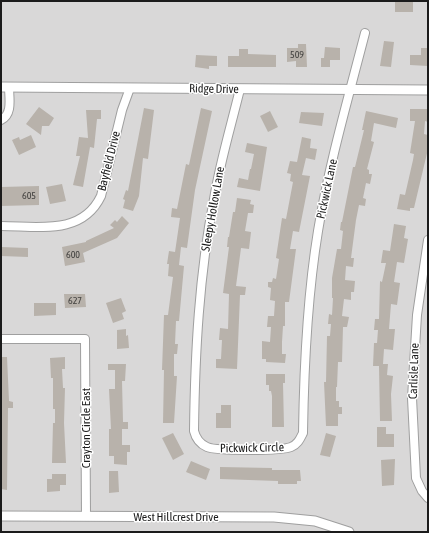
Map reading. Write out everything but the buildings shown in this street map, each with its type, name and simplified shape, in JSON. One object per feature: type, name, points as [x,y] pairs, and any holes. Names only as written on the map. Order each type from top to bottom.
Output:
[{"type":"street","name":"Pickwick Lane","points":[[304,348],[318,232],[325,192],[365,33]]},
{"type":"street","name":"Ridge Drive","points":[[5,87],[428,90]]},
{"type":"street","points":[[1,120],[6,117],[9,111],[5,87]]},
{"type":"street","name":"Bayfield Drive","points":[[1,226],[66,226],[81,219],[97,204],[101,196],[122,110],[130,88]]},
{"type":"street","name":"Sleepy Hollow Lane","points":[[196,331],[214,198],[240,89]]},
{"type":"street","name":"Carlisle Lane","points":[[428,240],[417,315],[412,398],[416,478],[428,498]]},
{"type":"street","name":"Pickwick Circle","points":[[196,331],[194,431],[195,437],[200,443],[213,449],[283,449],[290,447],[300,440],[303,433],[304,348]]},
{"type":"street","name":"Crayton Circle East","points":[[1,339],[85,339],[86,516]]},
{"type":"street","name":"West Hillcrest Drive","points":[[1,516],[274,517],[311,520],[349,532]]},
{"type":"shaded area","points":[[1,1],[428,1],[428,532],[1,532]]}]
